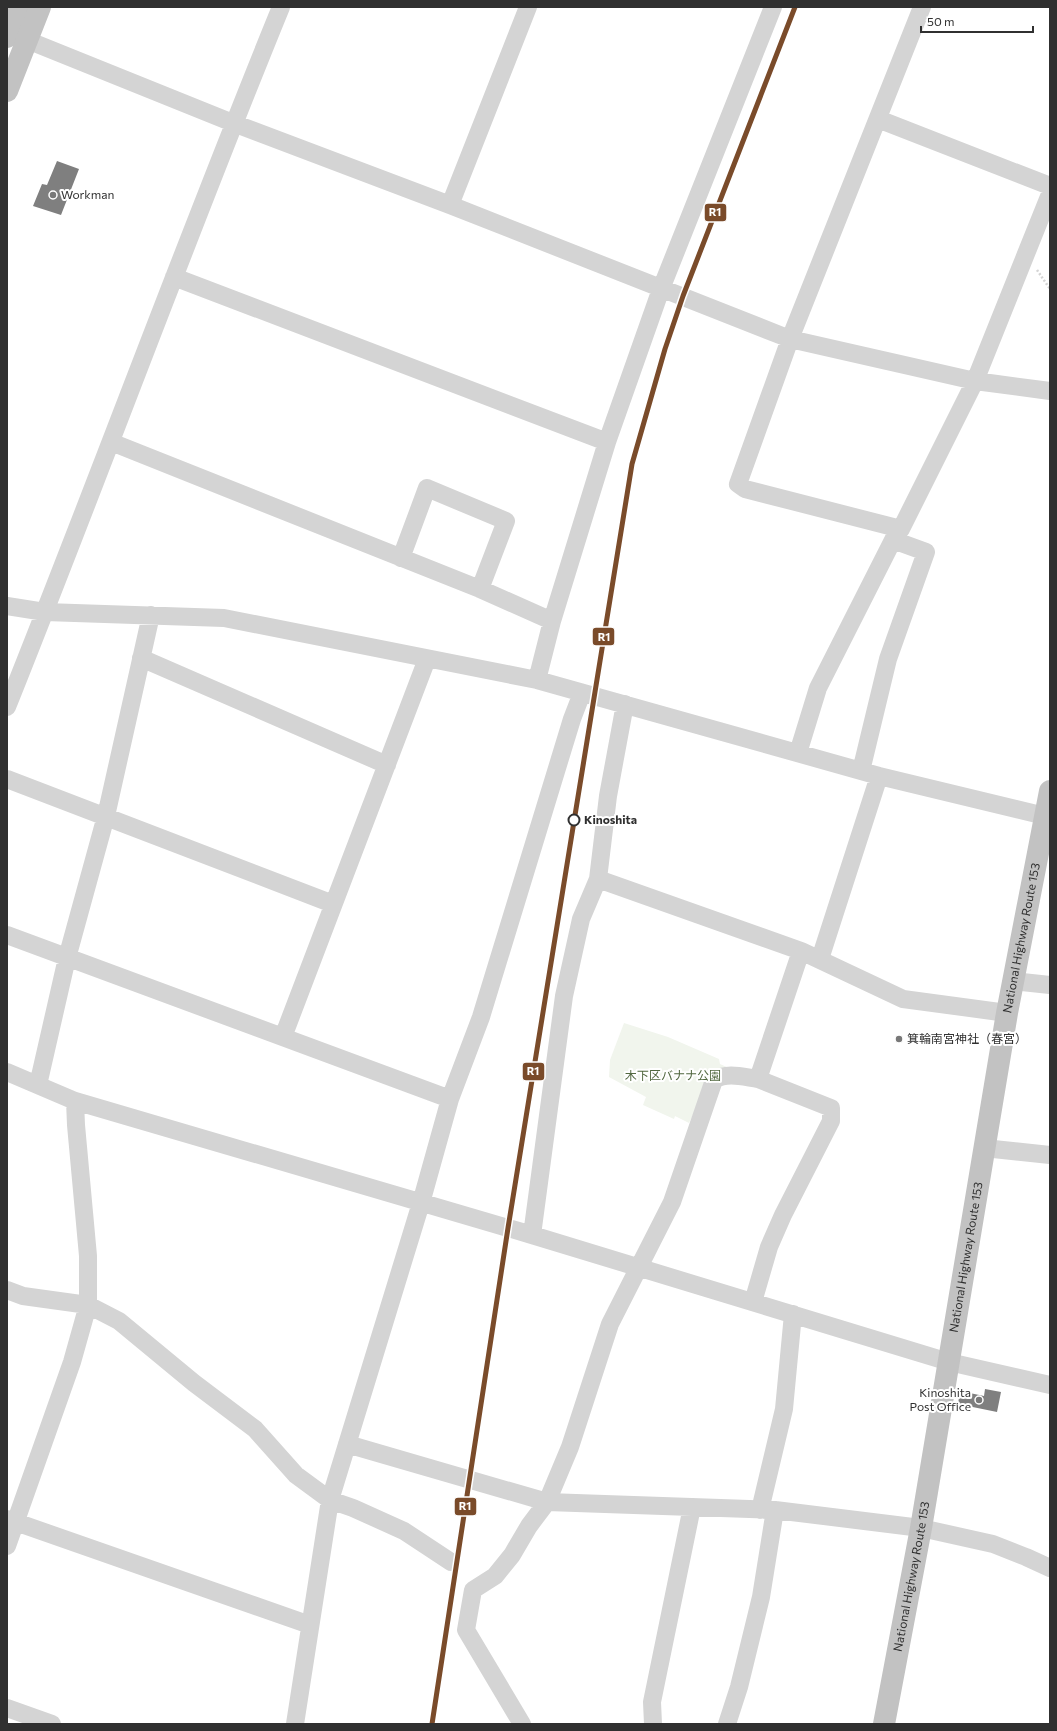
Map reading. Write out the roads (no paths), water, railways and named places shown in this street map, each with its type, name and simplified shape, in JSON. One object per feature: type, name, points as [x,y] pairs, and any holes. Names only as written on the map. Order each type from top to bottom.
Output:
[{"type":"highway","points":[[7,91],[12,37],[19,7]]},
{"type":"highway","points":[[12,37],[40,7]]},
{"type":"highway","name":"National Highway Route 153","points":[[884,1724],[921,1528],[1012,981],[1050,791]]},
{"type":"street","points":[[7,707],[233,123],[281,7]]},
{"type":"street","points":[[450,205],[528,7]]},
{"type":"street","points":[[537,680],[552,621],[607,442],[661,289],[773,7]]},
{"type":"street","points":[[861,771],[888,659],[926,552],[897,534],[745,489],[738,484],[790,339],[922,7]]},
{"type":"street","points":[[12,37],[450,205],[790,339],[975,381],[1050,391]]},
{"type":"street","points":[[878,119],[1050,186]]},
{"type":"street","points":[[798,753],[818,688],[975,381],[1050,194]]},
{"type":"street","points":[[174,277],[607,442]]},
{"type":"street","points":[[110,442],[480,589],[552,621]]},
{"type":"street","points":[[401,558],[427,488],[506,521],[480,589]]},
{"type":"street","points":[[7,606],[45,612],[224,618],[537,680],[879,776],[1045,816]]},
{"type":"street","points":[[38,1085],[67,958],[106,816],[151,615]]},
{"type":"street","points":[[141,658],[387,765]]},
{"type":"street","points":[[283,1037],[427,658]]},
{"type":"street","points":[[295,1724],[330,1500],[421,1203],[450,1099],[481,1017],[582,692]]},
{"type":"street","points":[[532,1235],[564,996],[581,919],[598,879],[608,796],[625,704]]},
{"type":"street","points":[[820,959],[879,776]]},
{"type":"street","points":[[7,779],[333,904]]},
{"type":"street","points":[[598,879],[801,951],[903,999],[1007,1013]]},
{"type":"street","points":[[7,936],[450,1099]]},
{"type":"street","points":[[758,1079],[801,951]]},
{"type":"street","points":[[1012,981],[1050,985]]},
{"type":"street","points":[[7,1072],[75,1101],[532,1235],[949,1362],[1050,1385]]},
{"type":"street","points":[[522,1724],[466,1630],[473,1590],[495,1576],[512,1555],[529,1526],[547,1502],[570,1448],[610,1324],[672,1202],[714,1080],[721,1076],[730,1075],[758,1079],[831,1108],[831,1121],[783,1215],[769,1247],[753,1302]]},
{"type":"street","points":[[7,1546],[11,1521],[72,1362],[88,1305],[88,1256],[75,1101]]},
{"type":"street","points":[[984,1148],[1050,1155]]},
{"type":"street","points":[[7,1290],[23,1296],[88,1305],[119,1321],[194,1383],[255,1429],[296,1475],[330,1500],[353,1508],[404,1531],[451,1562]]},
{"type":"street","points":[[727,1724],[739,1687],[761,1597],[768,1510],[784,1409],[793,1314]]},
{"type":"street","points":[[348,1444],[547,1502],[768,1510],[921,1528],[993,1544],[1050,1568]]},
{"type":"street","points":[[653,1724],[652,1702],[692,1507]]},
{"type":"street","points":[[11,1521],[310,1625]]},
{"type":"street","points":[[7,1708],[52,1724]]},
{"type":"place","name":"Workman","points":[[53,195]]},
{"type":"place","name":"Kinoshita","points":[[574,820]]},
{"type":"place","name":"箕輪南宮神社（春宮）","points":[[899,1039]]},
{"type":"place","name":"Kinoshita Post Office","points":[[979,1400]]},
{"type":"park label","name":"木下区バナナ公園","points":[[673,1076]]}]
